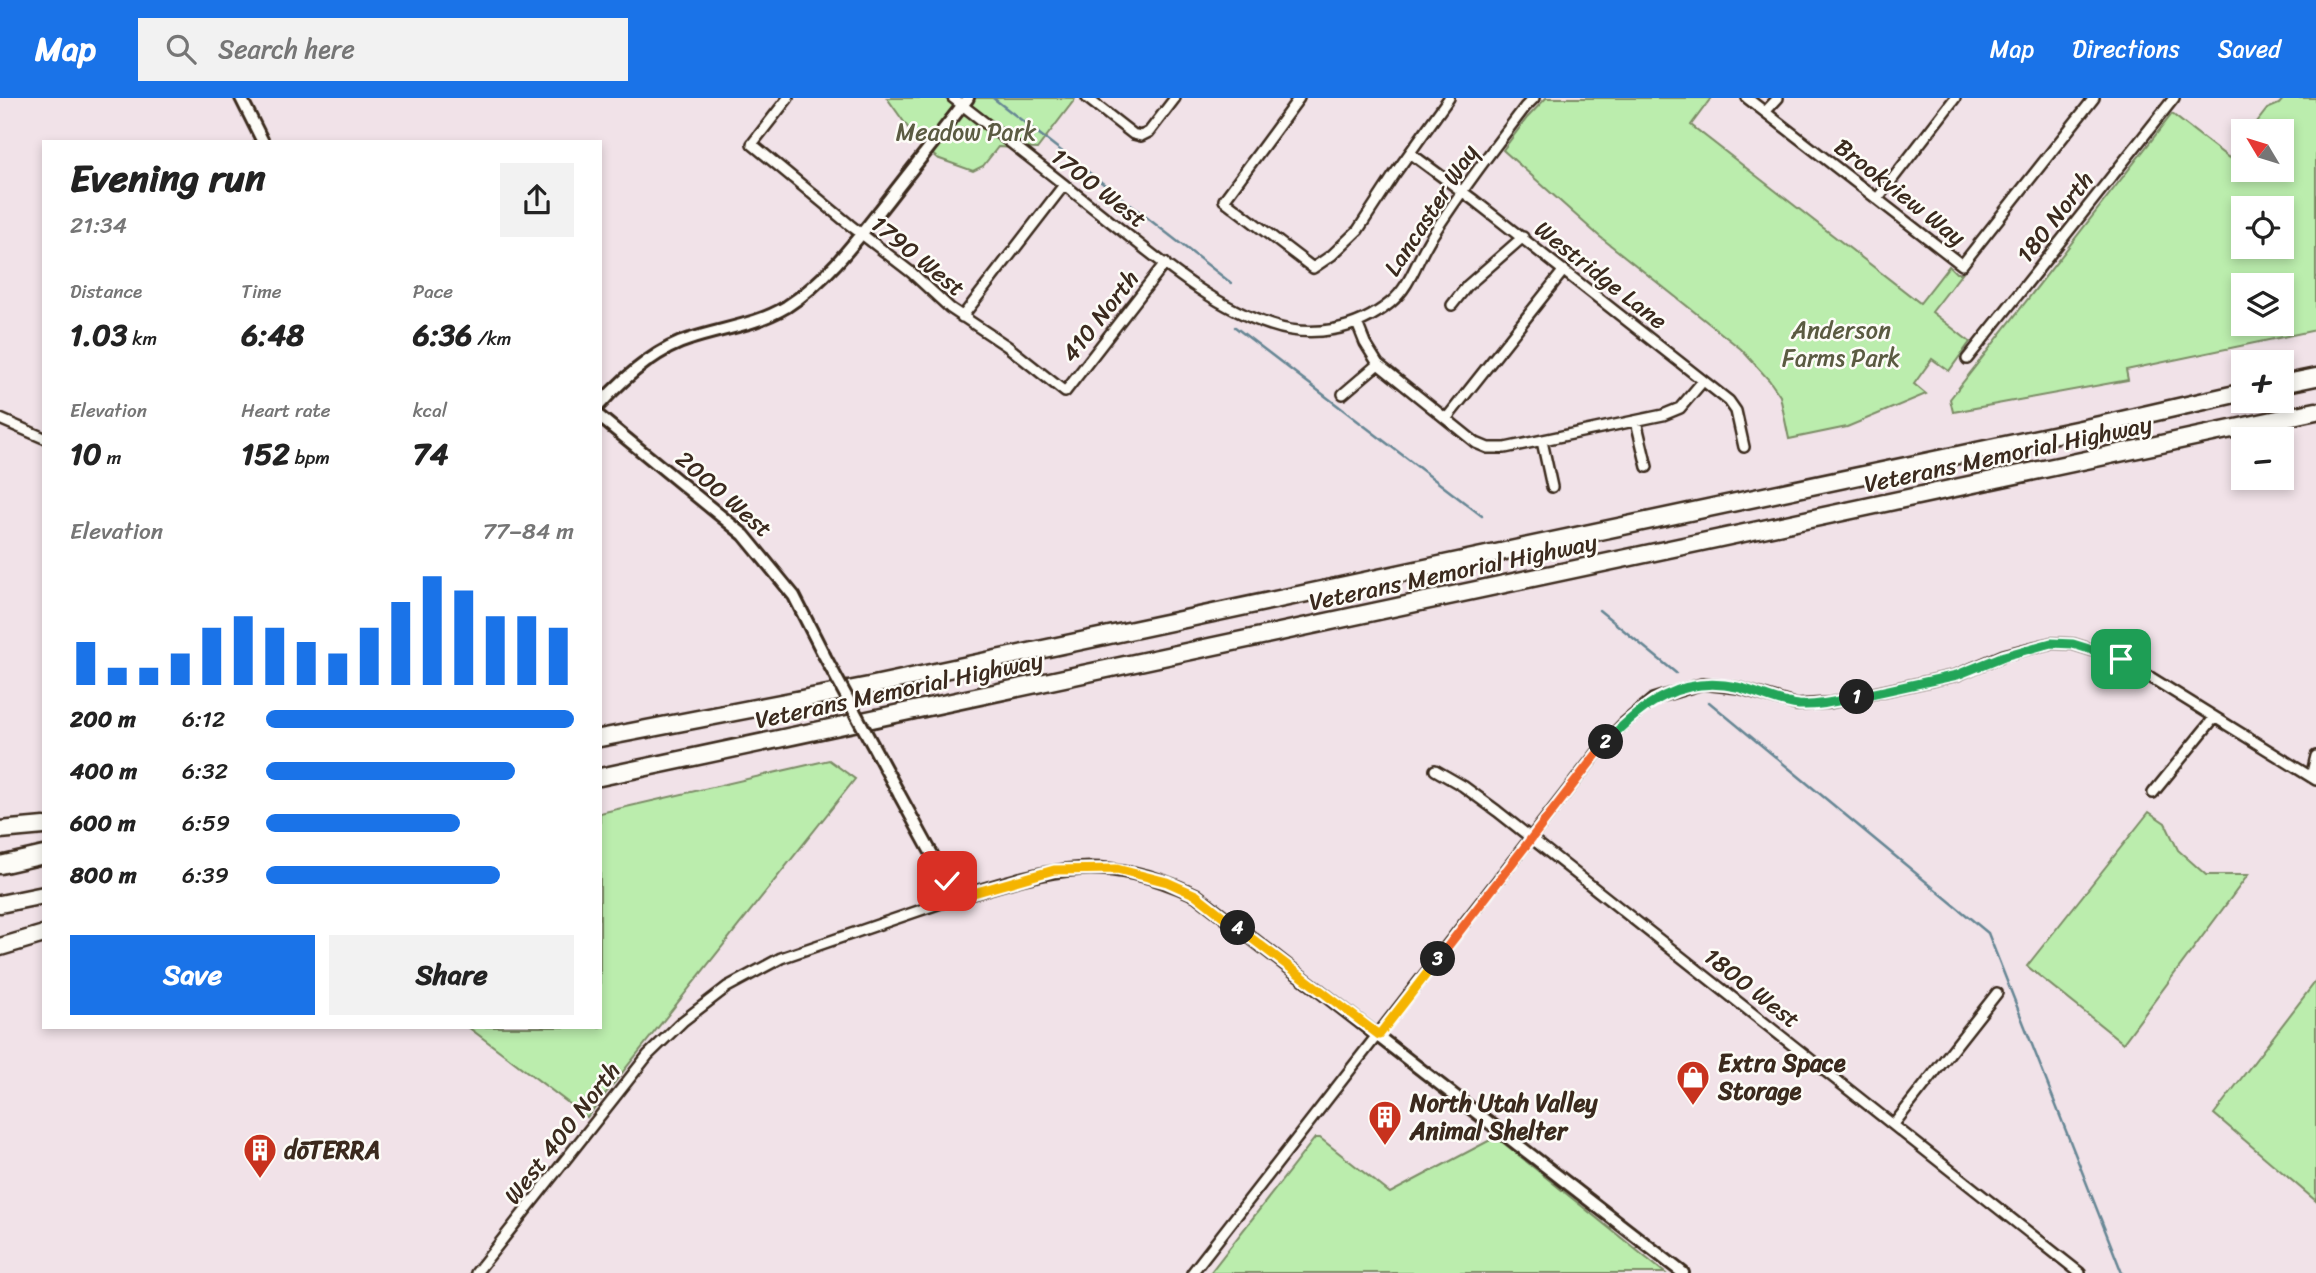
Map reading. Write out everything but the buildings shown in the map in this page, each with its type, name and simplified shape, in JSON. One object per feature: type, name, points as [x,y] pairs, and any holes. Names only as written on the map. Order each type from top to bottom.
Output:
[{"type":"highway","points":[[2294,382],[2316,377]]},
{"type":"highway","name":"Veterans Memorial Highway","points":[[602,738],[869,686],[2115,422],[2231,395]]},
{"type":"highway","name":"Veterans Memorial Highway","points":[[602,777],[2316,411]]},
{"type":"highway","points":[[0,830],[42,826]]},
{"type":"highway","points":[[0,865],[42,855]]},
{"type":"highway","points":[[0,904],[42,895]]},
{"type":"highway","points":[[0,947],[42,935]]},
{"type":"street","points":[[242,98],[262,140]]},
{"type":"street","name":"1790 West","points":[[788,98],[751,144],[912,272],[962,317],[1006,346],[1065,392]]},
{"type":"street","name":"1700 West","points":[[953,98],[965,102],[1064,185],[1200,289],[1226,304]]},
{"type":"street","points":[[1087,98],[1133,134],[1141,136],[1149,132],[1175,98]]},
{"type":"street","points":[[1299,98],[1224,200],[1313,268],[1332,255],[1358,230],[1449,98]]},
{"type":"street","name":"Lancaster Way","points":[[1226,304],[1270,325],[1298,331],[1324,331],[1373,316],[1393,301],[1408,284],[1428,242],[1462,191],[1534,98]]},
{"type":"street","name":"Brookview Way","points":[[1747,98],[1962,265],[2094,98]]},
{"type":"street","points":[[1765,112],[1778,98]]},
{"type":"street","points":[[1877,199],[1955,98]]},
{"type":"street","name":"180 North","points":[[1967,359],[2174,98]]},
{"type":"street","points":[[602,402],[627,375],[687,340],[752,323],[786,307],[821,280],[861,234],[965,102]]},
{"type":"street","name":"Westridge Lane","points":[[1410,153],[1522,237],[1734,406],[1744,447]]},
{"type":"street","points":[[962,317],[1064,185]]},
{"type":"street","points":[[1452,305],[1466,286],[1522,237]]},
{"type":"street","name":"410 North","points":[[1065,392],[1165,263]]},
{"type":"street","points":[[1446,419],[1564,270]]},
{"type":"street","points":[[1357,323],[1365,344],[1378,363],[1476,443],[1488,448],[1505,449],[1663,415],[1680,408],[1703,381]]},
{"type":"street","points":[[1343,394],[1378,363]]},
{"type":"street","points":[[0,419],[42,437]]},
{"type":"street","name":"2000 West","points":[[602,419],[744,535],[794,596],[956,898]]},
{"type":"street","points":[[1636,421],[1647,467]]},
{"type":"street","points":[[1542,441],[1552,487]]},
{"type":"street","points":[[1192,1273],[1595,755],[1623,724],[1653,699],[1702,684],[1716,684],[1740,688],[1797,705],[1829,703],[1957,675],[2004,656],[2051,643],[2073,644],[2121,659],[2314,779],[2316,756]]},
{"type":"street","points":[[2153,793],[2214,718]]},
{"type":"street","name":"1800 West","points":[[1435,770],[1463,786],[1531,839],[2080,1273]]},
{"type":"street","points":[[956,898],[1054,870],[1117,869],[1167,882],[1196,895],[1683,1273]]},
{"type":"street","name":"West 400 North","points":[[476,1273],[648,1055],[683,1021],[727,987],[781,958],[956,898]]},
{"type":"street","points":[[1894,1124],[1997,993]]},
{"type":"green space","name":"Meadow Park","points":[[887,98],[1075,99],[1037,149],[998,147],[983,166],[973,171],[937,158],[919,143]]},
{"type":"green space","name":"Anderson Farms Park","points":[[1546,98],[1711,98],[1691,125],[1920,303],[1949,266],[1956,273],[1962,273],[1932,312],[1970,342],[1949,371],[1932,359],[1914,384],[1926,394],[1847,427],[1789,439],[1780,396],[1741,349],[1599,236],[1503,150]]},
{"type":"green space","points":[[2284,98],[2316,98],[2316,330],[2294,335],[2294,273],[2231,273],[2231,336],[2288,336],[2126,370],[2128,380],[1953,412],[1950,399],[2172,114],[2229,158],[2231,155],[2231,182],[2294,182],[2294,119],[2259,119],[2267,109],[2279,104]]},
{"type":"green space","points":[[829,760],[855,779],[587,1117],[471,1029],[602,1029],[602,813]]},
{"type":"green space","points":[[2149,812],[2165,823],[2178,850],[2206,875],[2248,875],[2123,1043],[2027,966]]},
{"type":"green space","points":[[2316,981],[2316,1201],[2214,1114]]},
{"type":"green space","points":[[1496,1137],[1665,1273],[1210,1273],[1315,1138],[1320,1138],[1390,1193]]},
{"type":"waterway","points":[[993,98],[1231,283]]},
{"type":"waterway","points":[[1235,327],[1482,516]]},
{"type":"waterway","points":[[1599,610],[1676,673]]},
{"type":"waterway","points":[[1709,702],[1988,933],[2122,1273]]},
{"type":"place","name":"Extra Space Storage","points":[[1693,1107]]},
{"type":"place","name":"North Utah Valley Animal Shelter","points":[[1385,1147]]},
{"type":"place","name":"dōTERRA","points":[[260,1180]]},
{"type":"route","points":[[947,881],[956,898],[1054,870],[1117,869],[1167,882],[1196,895],[1379,1035],[1603,744],[1653,699],[1702,684],[1716,684],[1740,688],[1797,705],[1829,703],[1957,675],[2030,647],[2051,643],[2073,644],[2121,659]]}]
